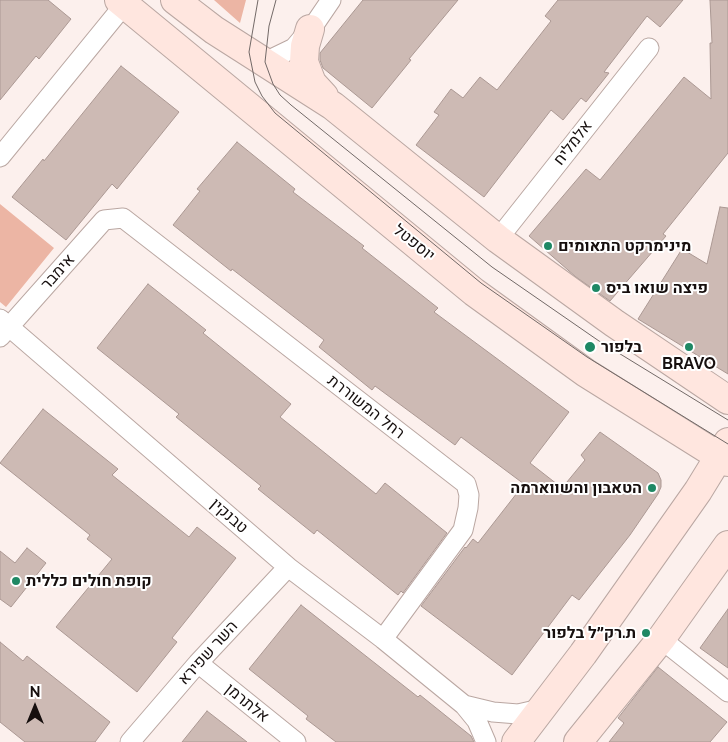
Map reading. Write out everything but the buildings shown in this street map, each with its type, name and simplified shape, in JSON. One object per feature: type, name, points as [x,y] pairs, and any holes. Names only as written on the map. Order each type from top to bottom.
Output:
[{"type":"street","points":[[175,0],[214,30],[333,106],[498,239],[614,323],[728,400]]},
{"type":"street","points":[[265,62],[294,48],[331,0]]},
{"type":"street","points":[[0,158],[121,3]]},
{"type":"street","name":"יוספטל","points":[[121,3],[474,292],[586,373],[684,435],[725,454]]},
{"type":"street","points":[[310,29],[305,46],[304,62],[312,83],[333,106]]},
{"type":"street","name":"אלמליח","points":[[498,239],[649,48]]},
{"type":"street","name":"אימבר","points":[[3,328],[104,220],[123,218]]},
{"type":"street","name":"רחל המשוררת","points":[[123,218],[466,484],[469,495],[463,530],[382,639]]},
{"type":"street","name":"טבנקין","points":[[3,328],[288,567],[382,639],[464,706],[477,721],[486,742]]},
{"type":"street","points":[[684,435],[703,460],[704,475],[698,491]]},
{"type":"street","points":[[516,742],[583,654],[725,454]]},
{"type":"street","points":[[578,742],[661,639],[728,545]]},
{"type":"street","name":"השר שפירא","points":[[130,742],[198,663],[288,567]]},
{"type":"street","points":[[661,639],[728,692]]},
{"type":"street","name":"אלתרמן","points":[[198,663],[296,742]]},
{"type":"street","name":"טבנקין","points":[[464,706],[493,712],[518,714],[540,709]]},
{"type":"shaded area","points":[[214,0],[246,0],[240,23]]},
{"type":"shaded area","points":[[0,204],[54,248],[6,307],[0,302]]},
{"type":"tram line","points":[[258,0],[249,52],[255,82],[262,96],[275,113],[481,283],[587,357],[728,444]]},
{"type":"tram line","points":[[276,0],[269,26],[265,62],[273,84],[280,95],[492,267],[599,341],[728,420]]},
{"type":"place","name":"מינימרקט התאומים","points":[[548,246]]},
{"type":"place","name":"פיצה שואו ביס","points":[[596,288]]},
{"type":"place","name":"בלפור","points":[[590,347]]},
{"type":"place","name":"BRAVO","points":[[689,347]]},
{"type":"place","name":"הטאבון והשווארמה","points":[[652,488]]},
{"type":"place","name":"קופת חולים כללית","points":[[16,581]]},
{"type":"place","name":"ת.רק״ל בלפור","points":[[646,633]]}]
